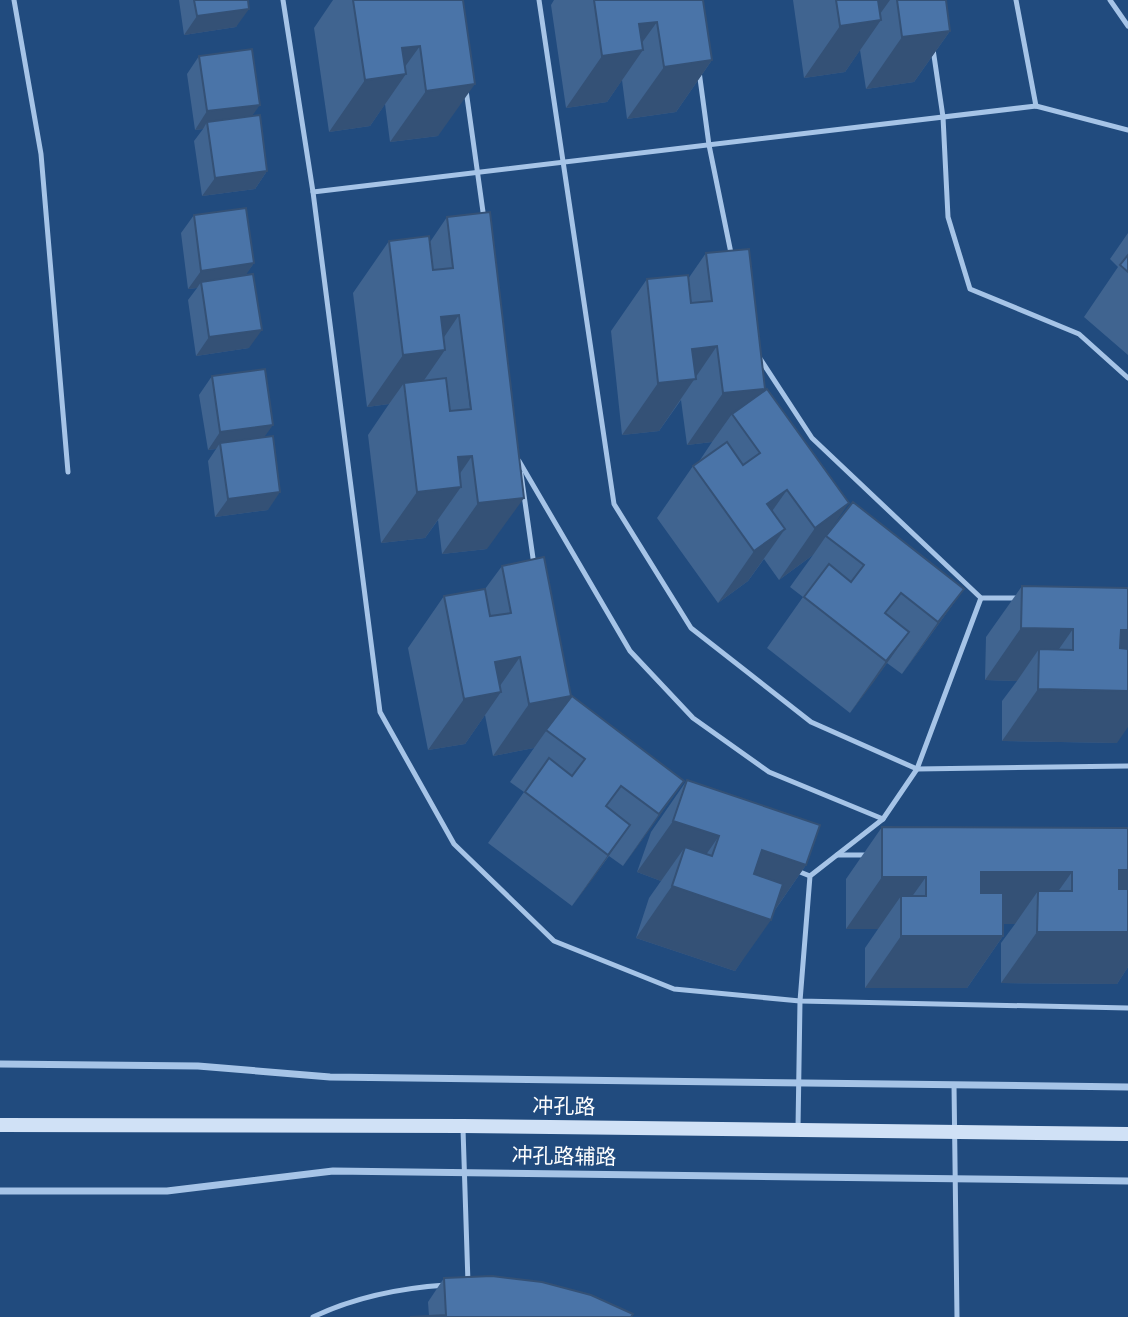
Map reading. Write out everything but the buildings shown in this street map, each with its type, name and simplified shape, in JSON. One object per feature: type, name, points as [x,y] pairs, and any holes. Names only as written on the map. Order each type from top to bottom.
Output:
[{"type":"main road","name":"冲孔路","points":[[0,1125],[463,1126],[1128,1134]]},
{"type":"street","points":[[0,1064],[198,1066],[330,1077],[1128,1087]]},
{"type":"street","name":"冲孔路辅路","points":[[0,1191],[167,1191],[333,1171],[1128,1181]]},
{"type":"lane","points":[[15,0],[41,154],[68,472]]},
{"type":"lane","points":[[284,0],[313,191],[380,712],[454,844],[554,942],[674,989],[800,1001],[1128,1008]]},
{"type":"lane","points":[[539,0],[614,504],[691,628],[811,722],[916,769],[1128,766]]},
{"type":"lane","points":[[1016,0],[1036,106]]},
{"type":"lane","points":[[1110,0],[1128,26]]},
{"type":"lane","points":[[932,39],[943,117],[948,216],[970,289],[1079,334],[1128,377]]},
{"type":"lane","points":[[698,66],[709,145],[732,262]]},
{"type":"lane","points":[[464,79],[485,227]]},
{"type":"lane","points":[[313,191],[1036,106],[1128,130]]},
{"type":"lane","points":[[755,351],[812,439],[981,598],[1034,598]]},
{"type":"lane","points":[[517,447],[536,578]]},
{"type":"lane","points":[[519,461],[630,651],[693,718],[769,772],[883,819]]},
{"type":"lane","points":[[798,1130],[800,1001],[810,876],[883,819],[916,769],[981,598]]},
{"type":"lane","points":[[836,855],[878,855]]},
{"type":"lane","points":[[785,866],[810,876]]},
{"type":"lane","points":[[954,1085],[957,1317]]},
{"type":"lane","points":[[463,1126],[468,1284]]},
{"type":"lane","points":[[313,1317],[365,1298],[416,1287],[481,1285]]}]
